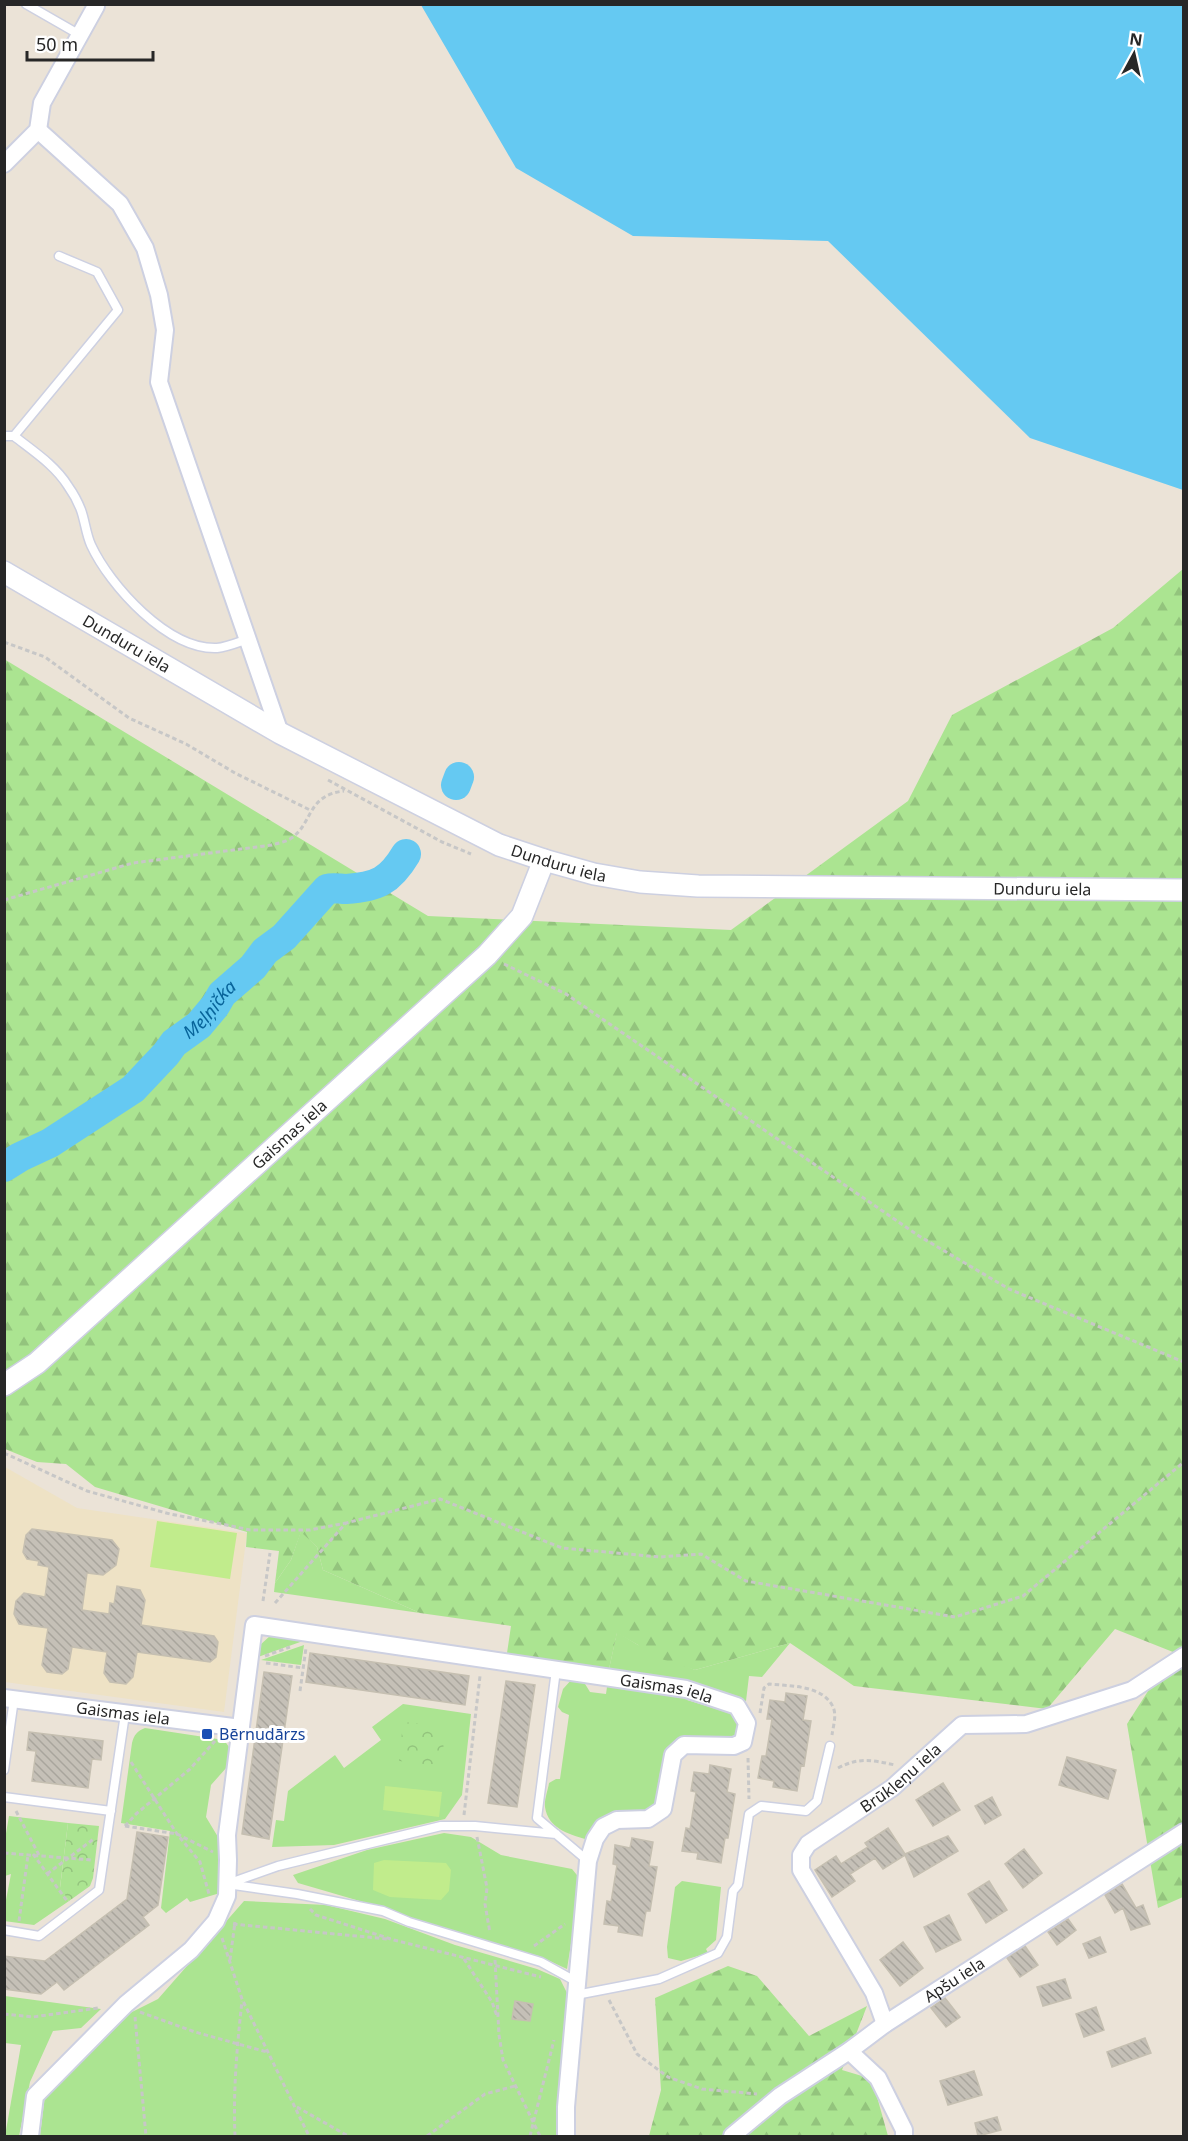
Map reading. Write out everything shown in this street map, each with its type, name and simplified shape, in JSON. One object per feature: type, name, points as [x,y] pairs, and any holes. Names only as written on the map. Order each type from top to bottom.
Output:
[{"type":"street","points":[[4,164],[38,130],[42,103],[97,5]]},
{"type":"street","points":[[38,130],[120,204],[145,248],[159,295],[165,330],[159,382],[280,733]]},
{"type":"street","name":"Dunduru iela","points":[[4,572],[280,733],[499,845],[594,874],[640,882],[698,886],[1184,890]]},
{"type":"street","name":"Gaismas iela","points":[[4,1385],[37,1363],[487,955],[522,916],[544,860]]},
{"type":"street","name":"Gaismas iela","points":[[227,1890],[227,1835],[234,1728],[249,1661],[254,1625],[307,1637],[482,1659],[686,1689],[737,1706],[747,1723]]},
{"type":"street","name":"Brūkleņu iela","points":[[885,2024],[874,1994],[801,1870],[801,1855],[808,1844],[892,1788],[962,1725],[1026,1724],[1037,1721],[1132,1690],[1184,1656]]},
{"type":"street","name":"Gaismas iela","points":[[9,1698],[234,1728]]},
{"type":"street","points":[[566,2136],[564,2034],[584,1911],[588,1861],[595,1839],[603,1827],[617,1820],[648,1819],[663,1809],[672,1755],[684,1745],[734,1746],[744,1742],[747,1723]]},
{"type":"street","name":"Apšu iela","points":[[732,2136],[780,2096],[849,2051],[885,2024],[1184,1832]]},
{"type":"street","points":[[30,2136],[35,2096],[126,2004],[191,1950],[216,1921],[227,1890]]},
{"type":"street","points":[[849,2051],[878,2078],[904,2130],[904,2136]]},
{"type":"lane","points":[[26,4],[80,35]]},
{"type":"lane","points":[[14,436],[118,310],[97,272],[59,256]]},
{"type":"lane","points":[[4,436],[14,436],[55,469],[68,485],[81,508],[90,543],[106,573],[126,598],[188,644],[218,648],[248,639]]},
{"type":"lane","points":[[556,1670],[537,1818],[588,1861]]},
{"type":"lane","points":[[4,1770],[9,1698]]},
{"type":"lane","points":[[4,1930],[39,1936],[99,1890],[125,1714]]},
{"type":"lane","points":[[227,1890],[297,1894],[383,1911],[409,1922],[492,1949],[541,1962],[573,1985],[604,1990],[659,1979],[718,1953],[727,1938],[733,1891],[738,1885],[749,1814],[761,1806],[806,1810],[817,1801],[830,1746]]},
{"type":"lane","points":[[7,1798],[111,1811]]},
{"type":"lane","points":[[227,1890],[278,1866],[441,1826],[475,1826],[556,1834]]},
{"type":"path","points":[[4,642],[45,657],[129,718],[186,744],[235,773],[310,810]]},
{"type":"path","points":[[4,900],[133,863],[273,845],[290,840],[300,830],[310,810],[331,792],[346,790]]},
{"type":"path","points":[[487,955],[566,994],[919,1236],[1010,1289],[1184,1362]]},
{"type":"path","points":[[4,1453],[87,1491],[250,1530],[310,1530],[346,1523],[440,1498],[562,1548],[660,1557],[701,1554],[746,1581],[954,1617],[1023,1596],[1184,1462]]},
{"type":"path","points":[[275,1603],[346,1523]]},
{"type":"path","points":[[262,1601],[270,1553]]},
{"type":"path","points":[[249,1661],[307,1637],[300,1691]]},
{"type":"path","points":[[462,1826],[482,1659]]},
{"type":"path","points":[[249,1661],[303,1668]]},
{"type":"path","points":[[747,1723],[758,1724],[764,1688],[769,1684],[812,1689],[824,1696],[833,1707],[835,1714],[830,1746]]},
{"type":"path","points":[[125,1826],[136,1814],[190,1770],[234,1728]]},
{"type":"path","points":[[744,1742],[748,1756],[749,1814]]},
{"type":"path","points":[[120,1746],[156,1798],[177,1834],[200,1862],[216,1921],[242,1999],[309,2136]]},
{"type":"path","points":[[823,1776],[850,1761],[871,1760],[914,1769]]},
{"type":"path","points":[[7,1798],[39,1855]]},
{"type":"path","points":[[47,1874],[108,1826],[125,1826],[177,1834],[228,1860]]},
{"type":"path","points":[[475,1826],[487,1888],[485,1904],[496,1967],[499,2035],[503,2060],[540,2136]]},
{"type":"path","points":[[4,1852],[104,1862]]},
{"type":"path","points":[[31,1855],[74,1910]]},
{"type":"path","points":[[18,1932],[31,1855]]},
{"type":"path","points":[[516,1956],[584,1911]]},
{"type":"path","points":[[316,1915],[394,1940],[573,1985]]},
{"type":"path","points":[[216,1921],[394,1940]]},
{"type":"path","points":[[464,1958],[492,2002],[498,2017]]},
{"type":"path","points":[[604,1990],[637,2054],[668,2078],[702,2089],[780,2096]]},
{"type":"path","points":[[235,2136],[237,2043],[242,1999]]},
{"type":"path","points":[[4,2014],[33,2017],[126,2004]]},
{"type":"path","points":[[146,2136],[134,2010],[195,2032],[267,2052]]},
{"type":"path","points":[[530,2136],[564,2034]]},
{"type":"path","points":[[427,2136],[485,2094],[516,2086]]},
{"type":"path","points":[[296,2106],[348,2136]]},
{"type":"shaded area","points":[[5,1467],[77,1508],[247,1533],[224,1712],[5,1682]]},
{"type":"green space","points":[[1183,569],[1183,1897],[1158,1908],[1127,1724],[1173,1652],[1115,1629],[1047,1709],[854,1686],[790,1643],[695,1670],[643,1653],[638,1645],[617,1633],[609,1669],[507,1653],[511,1626],[420,1613],[323,1570],[317,1547],[301,1532],[291,1560],[275,1583],[279,1551],[246,1547],[247,1532],[95,1487],[66,1464],[37,1462],[5,1449],[4,659],[428,916],[731,930],[908,801],[952,715],[1113,628]]},
{"type":"green space","points":[[157,1521],[237,1533],[230,1579],[150,1567]]},
{"type":"green space","points":[[301,1531],[317,1547],[323,1570],[420,1613],[274,1592],[275,1583],[291,1560]]},
{"type":"green space","points":[[617,1632],[638,1645],[695,1670],[790,1643],[762,1677],[749,1676],[746,1701],[681,1681],[609,1669]]},
{"type":"green space","points":[[270,1636],[303,1641],[258,1657],[260,1645]]},
{"type":"green space","points":[[304,1645],[301,1665],[261,1660]]},
{"type":"green space","points":[[573,1678],[582,1679],[590,1692],[606,1694],[607,1687],[612,1684],[686,1696],[687,1700],[733,1714],[739,1719],[736,1740],[697,1736],[684,1737],[676,1741],[669,1747],[665,1756],[659,1777],[655,1807],[643,1811],[622,1810],[610,1813],[592,1828],[585,1839],[572,1835],[554,1825],[547,1814],[545,1804],[549,1783],[560,1779],[569,1715],[558,1707],[563,1689]]},
{"type":"green space","points":[[403,1704],[471,1714],[462,1795],[445,1819],[334,1845],[272,1847],[276,1820],[284,1821],[288,1791],[335,1755],[344,1768],[381,1740],[372,1727]]},
{"type":"green space","points":[[403,1722],[446,1726],[441,1766],[399,1761]]},
{"type":"green space","points":[[145,1728],[224,1740],[229,1747],[227,1767],[211,1785],[206,1817],[218,1837],[222,1864],[220,1893],[190,1902],[187,1898],[166,1913],[161,1908],[170,1831],[121,1823],[132,1743],[136,1734]]},
{"type":"green space","points":[[385,1786],[442,1792],[439,1817],[383,1810]]},
{"type":"green space","points":[[9,1816],[68,1823],[60,1887],[69,1901],[34,1925],[4,1921],[11,1874],[5,1876],[4,1845]]},
{"type":"green space","points":[[68,1823],[99,1826],[90,1886],[69,1901],[60,1888]]},
{"type":"green space","points":[[444,1833],[471,1837],[501,1855],[572,1869],[581,1880],[567,1969],[539,1956],[469,1938],[387,1909],[298,1883],[293,1875],[367,1850]]},
{"type":"green space","points":[[384,1860],[446,1863],[451,1870],[449,1891],[441,1900],[390,1897],[373,1890],[374,1863]]},
{"type":"green space","points":[[682,1881],[721,1887],[716,1940],[706,1949],[708,1953],[681,1961],[668,1958],[667,1947],[675,1887]]},
{"type":"green space","points":[[244,1901],[326,1905],[385,1919],[455,1945],[537,1969],[560,1979],[569,1997],[558,2101],[558,2136],[40,2136],[45,2095],[98,2038],[130,2013],[158,1999]]},
{"type":"green space","points":[[728,1966],[757,1976],[809,2036],[867,2006],[842,2070],[872,2079],[888,2136],[649,2136],[661,2090],[655,1998]]},
{"type":"green space","points":[[5,1996],[101,2009],[81,2028],[53,2031],[30,2082],[19,2136],[5,2136],[21,2045],[5,2043]]},
{"type":"water","points":[[421,5],[1183,5],[1183,490],[1030,438],[828,241],[633,236],[516,168]]},
{"type":"building","points":[[32,1529],[112,1540],[119,1549],[116,1565],[103,1575],[87,1573],[82,1610],[109,1614],[110,1603],[114,1604],[117,1586],[140,1590],[145,1600],[141,1625],[214,1636],[218,1642],[216,1657],[210,1662],[137,1652],[133,1677],[126,1684],[110,1682],[104,1673],[107,1652],[72,1647],[68,1669],[62,1674],[47,1672],[42,1665],[48,1628],[19,1624],[14,1614],[16,1601],[24,1593],[45,1597],[49,1567],[38,1565],[39,1561],[27,1559],[23,1552],[26,1535]]},
{"type":"building","points":[[310,1653],[469,1676],[465,1705],[306,1682]]},
{"type":"building","points":[[264,1672],[292,1676],[269,1839],[242,1834]]},
{"type":"building","points":[[506,1681],[535,1685],[517,1807],[488,1803]]},
{"type":"building","points":[[786,1693],[807,1696],[803,1720],[811,1721],[804,1766],[801,1765],[797,1791],[773,1787],[774,1781],[758,1778],[762,1756],[766,1756],[772,1719],[767,1719],[770,1700],[785,1702]]},
{"type":"building","points":[[29,1732],[103,1741],[101,1760],[92,1759],[88,1788],[32,1781],[36,1751],[27,1750]]},
{"type":"building","points":[[1067,1757],[1116,1770],[1108,1799],[1059,1785]]},
{"type":"building","points":[[710,1765],[731,1769],[727,1792],[735,1794],[728,1838],[725,1838],[721,1863],[697,1859],[698,1853],[682,1851],[686,1828],[690,1829],[696,1792],[691,1791],[694,1772],[709,1774]]},
{"type":"building","points":[[943,1783],[960,1810],[933,1826],[916,1800]]},
{"type":"building","points":[[992,1797],[1001,1815],[985,1824],[975,1806]]},
{"type":"building","points":[[888,1828],[905,1854],[948,1836],[958,1851],[914,1877],[905,1855],[883,1869],[875,1858],[850,1874],[855,1881],[832,1897],[815,1870],[836,1856],[841,1864],[868,1847],[865,1843]]},
{"type":"building","points":[[137,1832],[168,1837],[158,1905],[143,1917],[149,1925],[64,1990],[57,1982],[41,1994],[4,1989],[4,1956],[45,1961],[127,1899]]},
{"type":"building","points":[[632,1838],[653,1842],[649,1866],[657,1867],[650,1911],[646,1911],[642,1936],[618,1932],[619,1926],[604,1924],[607,1901],[611,1902],[617,1865],[613,1864],[615,1845],[630,1848]]},
{"type":"building","points":[[1024,1849],[1042,1873],[1023,1888],[1005,1864]]},
{"type":"building","points":[[989,1881],[1007,1910],[986,1923],[968,1894]]},
{"type":"building","points":[[1122,1884],[1136,1908],[1143,1905],[1150,1924],[1131,1930],[1123,1908],[1115,1913],[1105,1895]]},
{"type":"building","points":[[949,1915],[961,1940],[936,1952],[924,1927]]},
{"type":"building","points":[[1068,1919],[1076,1930],[1057,1945],[1048,1932]]},
{"type":"building","points":[[1100,1937],[1106,1952],[1089,1958],[1083,1944]]},
{"type":"building","points":[[903,1942],[923,1968],[900,1986],[880,1960]]},
{"type":"building","points":[[1025,1946],[1038,1965],[1020,1977],[1007,1958]]},
{"type":"building","points":[[1065,1979],[1071,1998],[1043,2006],[1037,1987]]},
{"type":"building","points":[[945,1998],[960,2017],[946,2027],[931,2008]]},
{"type":"building","points":[[515,2001],[533,2004],[530,2021],[512,2019]]},
{"type":"building","points":[[1096,2007],[1104,2030],[1084,2037],[1076,2014]]},
{"type":"building","points":[[1145,2038],[1151,2053],[1112,2067],[1107,2052]]},
{"type":"building","points":[[974,2071],[982,2095],[948,2105],[940,2081]]},
{"type":"building","points":[[997,2117],[1001,2130],[978,2136],[975,2123]]},
{"type":"waterway","name":"Meļņička","points":[[456,785],[459,777]]},
{"type":"waterway","name":"Meļņička","points":[[4,1167],[50,1143],[133,1089],[174,1043],[199,1025],[222,994],[253,967],[265,951],[284,937],[327,889],[357,888],[382,881],[394,871],[406,854]]},
{"type":"place","name":"Bērnudārzs","points":[[207,1734]]}]
